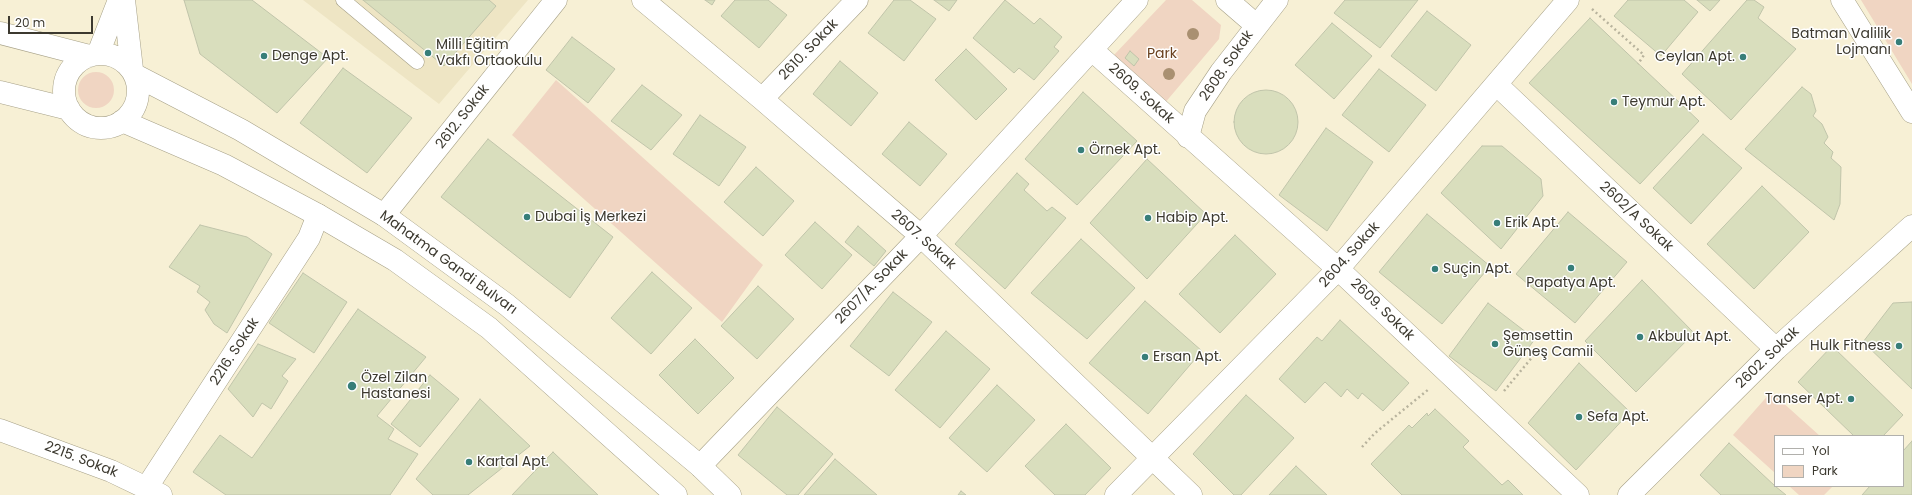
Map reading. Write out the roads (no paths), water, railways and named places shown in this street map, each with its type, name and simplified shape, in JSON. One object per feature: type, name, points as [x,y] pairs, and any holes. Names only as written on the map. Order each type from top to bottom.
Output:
[{"type":"street","points":[[119,0],[93,55],[77,62],[69,72],[65,84],[65,97],[69,109],[80,120],[93,127],[113,126],[122,121],[135,106],[138,96],[133,72],[124,0]]},
{"type":"street","name":"2612. Sokak","points":[[384,215],[556,0]]},
{"type":"street","name":"2607. Sokak","points":[[643,0],[762,99],[921,236],[1191,495]]},
{"type":"street","name":"2610. Sokak","points":[[762,99],[857,0]]},
{"type":"street","name":"2607/A. Sokak","points":[[700,466],[921,236],[1137,0]]},
{"type":"street","points":[[1227,0],[1256,25]]},
{"type":"street","name":"2608. Sokak","points":[[1188,137],[1195,111],[1221,72],[1256,25],[1277,0]]},
{"type":"street","points":[[1842,0],[1912,112]]},
{"type":"street","name":"2604. Sokak","points":[[1116,495],[1338,269],[1497,85],[1577,2]]},
{"type":"street","points":[[0,33],[93,55],[116,57],[133,72]]},
{"type":"street","name":"2609. Sokak","points":[[1092,50],[1338,269],[1487,411],[1578,495]]},
{"type":"street","name":"Mahatma Gandi Bulvarı","points":[[133,72],[241,130],[384,215],[507,305],[700,466],[730,495]]},
{"type":"street","name":"2602/A Sokak","points":[[1497,85],[1776,349]]},
{"type":"street","points":[[0,92],[69,109]]},
{"type":"street","name":"Mahatma Gandi Bulvarı","points":[[122,121],[224,166],[318,215],[394,260],[489,328],[676,495]]},
{"type":"street","name":"2216. Sokak","points":[[154,491],[309,238],[318,215]]},
{"type":"street","name":"2602. Sokak","points":[[1629,495],[1776,349],[1912,226]]},
{"type":"street","name":"2215. Sokak","points":[[0,430],[111,471],[154,491]]},
{"type":"lane","points":[[343,0],[417,62]]},
{"type":"place","name":"Batman Valilik Lojmanı","points":[[1899,42]]},
{"type":"place","name":"Milli Eğitim Vakfı Ortaokulu","points":[[428,53]]},
{"type":"place","name":"Denge Apt.","points":[[264,56]]},
{"type":"place","name":"Ceylan Apt.","points":[[1743,57]]},
{"type":"place","name":"Teymur Apt.","points":[[1614,102]]},
{"type":"place","name":"Örnek Apt.","points":[[1081,150]]},
{"type":"place","name":"Dubai İş Merkezi","points":[[527,217]]},
{"type":"place","name":"Habip Apt.","points":[[1148,218]]},
{"type":"place","name":"Erik Apt.","points":[[1497,223]]},
{"type":"place","name":"Papatya Apt.","points":[[1571,268]]},
{"type":"place","name":"Suçin Apt.","points":[[1435,269]]},
{"type":"place","name":"Akbulut Apt.","points":[[1640,337]]},
{"type":"place","name":"Şemsettin Güneş Camii","points":[[1495,344]]},
{"type":"place","name":"Hulk Fitness","points":[[1899,346]]},
{"type":"place","name":"Ersan Apt.","points":[[1145,357]]},
{"type":"place","name":"Özel Zilan Hastanesi","points":[[352,386]]},
{"type":"place","name":"Tanser Apt.","points":[[1851,399]]},
{"type":"place","name":"Sefa Apt.","points":[[1579,417]]},
{"type":"place","name":"Kartal Apt.","points":[[469,462]]},
{"type":"park label","name":"Park","points":[[1162,54]]}]
